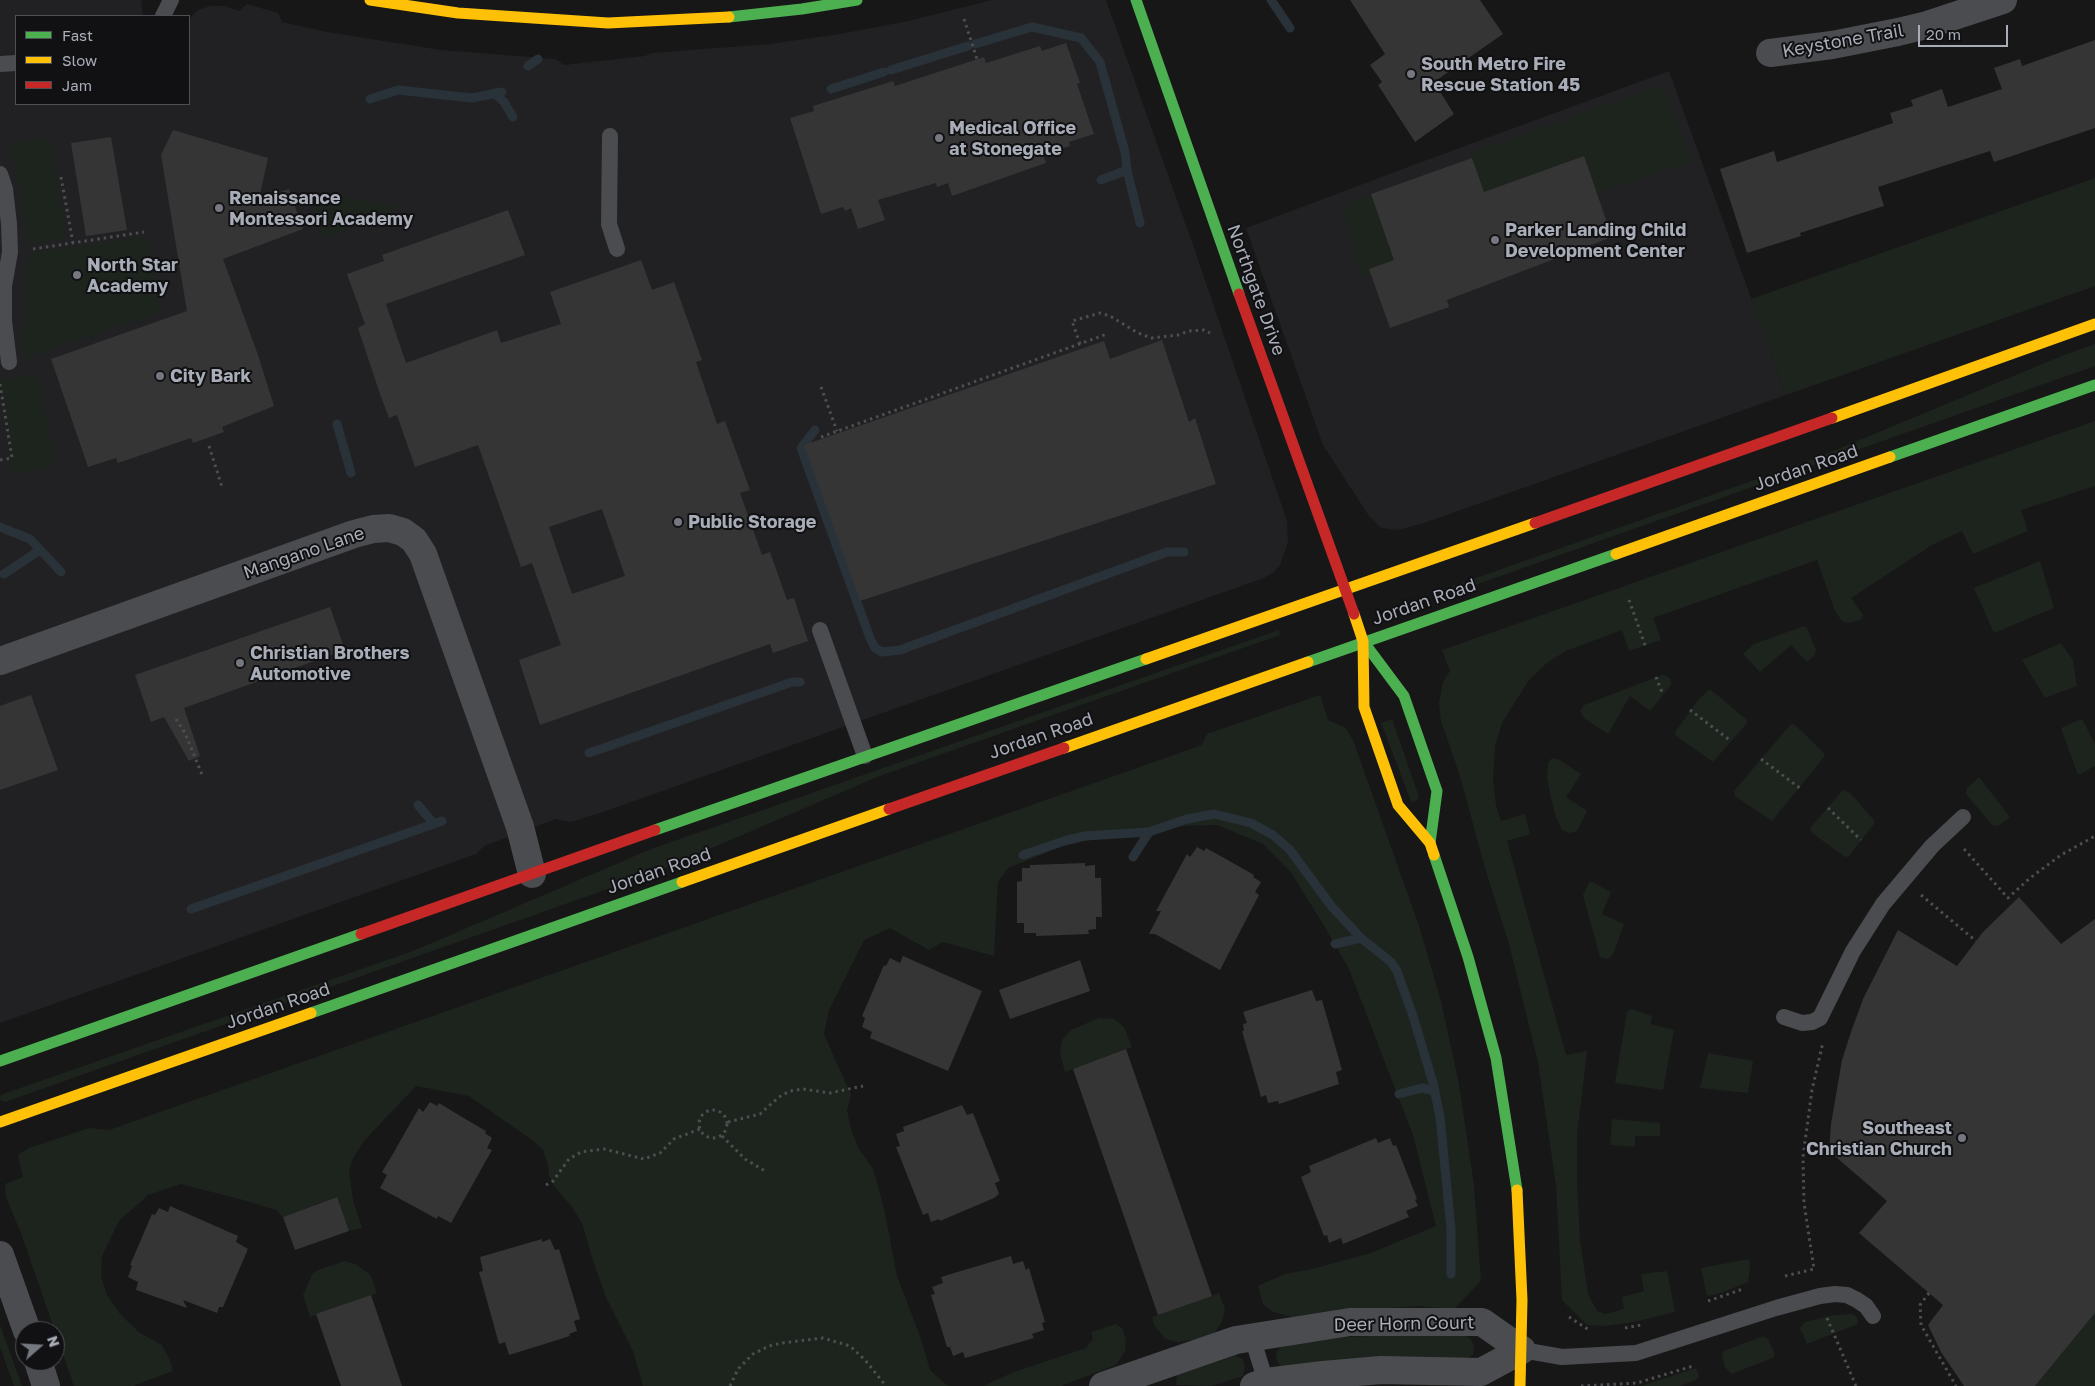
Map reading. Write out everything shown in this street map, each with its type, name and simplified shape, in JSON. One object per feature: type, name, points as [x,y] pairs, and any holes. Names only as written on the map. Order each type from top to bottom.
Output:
[{"type":"main road","points":[[370,0],[468,14],[608,22],[760,14],[857,0]]},
{"type":"main road","name":"Northgate Drive","points":[[1136,0],[1347,590],[1363,641]]},
{"type":"main road","points":[[0,1061],[865,756],[1347,590],[2095,324]]},
{"type":"main road","name":"Jordan Road","points":[[0,1122],[2095,384]]},
{"type":"main road","points":[[1363,641],[1404,696],[1437,791],[1430,843]]},
{"type":"main road","points":[[1363,641],[1364,707],[1398,805],[1430,843],[1468,957],[1496,1058],[1505,1107],[1520,1227],[1522,1350],[1520,1386]]},
{"type":"street","name":"Keystone Trail","points":[[1770,54],[1869,38],[1927,25],[1964,7],[2003,0]]},
{"type":"street","name":"Mangano Lane","points":[[0,661],[354,534],[373,529],[389,528],[402,532],[414,540],[423,554],[520,827],[532,874]]},
{"type":"street","points":[[0,1255],[23,1321]]},
{"type":"street","name":"Deer Horn Court","points":[[1103,1386],[1136,1380],[1236,1340],[1350,1322],[1482,1322],[1522,1350]]},
{"type":"street","points":[[1260,1384],[1323,1374],[1381,1370],[1481,1372],[1522,1350]]},
{"type":"street","points":[[41,1371],[46,1386]]},
{"type":"lane","points":[[164,15],[171,0]]},
{"type":"lane","points":[[0,64],[15,63]]},
{"type":"lane","points":[[610,136],[610,224],[617,250]]},
{"type":"lane","points":[[0,174],[5,190],[10,224],[10,252],[4,286],[4,321],[9,362]]},
{"type":"lane","points":[[820,630],[865,756]]},
{"type":"lane","points":[[1784,1017],[1802,1023],[1812,1022],[1820,1018],[1853,951],[1883,904],[1932,846],[1963,816]]},
{"type":"lane","points":[[1522,1350],[1562,1357],[1636,1353],[1776,1308],[1820,1296],[1835,1294],[1847,1295],[1857,1300],[1866,1306],[1873,1316]]},
{"type":"lane","points":[[1252,1337],[1260,1384]]},
{"type":"path","points":[[964,18],[977,59]]},
{"type":"path","points":[[61,177],[73,243]]},
{"type":"path","points":[[10,252],[144,232]]},
{"type":"path","points":[[1080,344],[1072,321],[1100,314],[1110,316],[1152,338],[1178,335],[1189,331],[1204,330],[1210,332]]},
{"type":"path","points":[[821,437],[1107,334]]},
{"type":"path","points":[[0,384],[12,458],[0,460]]},
{"type":"path","points":[[821,387],[837,431]]},
{"type":"path","points":[[208,446],[222,487]]},
{"type":"path","points":[[1629,600],[1646,648]]},
{"type":"path","points":[[1656,677],[1663,695]]},
{"type":"path","points":[[1690,710],[1731,741]]},
{"type":"path","points":[[176,719],[185,733],[203,777]]},
{"type":"path","points":[[1761,759],[1800,789]]},
{"type":"path","points":[[1828,808],[1861,840]]},
{"type":"path","points":[[1959,844],[2008,898],[2030,878],[2061,855],[2095,836]]},
{"type":"path","points":[[1919,894],[1976,941]]},
{"type":"path","points":[[1785,1276],[1814,1270],[1804,1203],[1803,1157],[1812,1090],[1824,1038]]},
{"type":"path","points":[[728,1122],[760,1114],[779,1097],[790,1091],[803,1089],[830,1093],[863,1086]]},
{"type":"path","points":[[709,1110],[719,1110],[728,1122],[726,1130],[718,1138],[709,1138],[700,1129],[700,1119],[709,1110]]},
{"type":"path","points":[[546,1186],[553,1181],[569,1159],[581,1152],[604,1149],[644,1159],[660,1153],[674,1139],[700,1129]]},
{"type":"path","points":[[722,1136],[745,1159],[765,1171]]},
{"type":"path","points":[[1708,1301],[1743,1288]]},
{"type":"path","points":[[1929,1293],[1920,1305],[1921,1325],[1956,1386]]},
{"type":"path","points":[[1569,1317],[1586,1330],[1592,1331]]},
{"type":"path","points":[[1827,1318],[1856,1386]]},
{"type":"path","points":[[1624,1328],[1647,1323]]},
{"type":"path","points":[[730,1386],[742,1363],[753,1354],[769,1346],[823,1338],[850,1346],[865,1360],[886,1386]]},
{"type":"path","points":[[1581,1386],[1637,1383],[1693,1366]]},
{"type":"shaded area","points":[[0,0],[141,0],[143,15],[15,15],[15,105],[190,105],[190,18],[198,10],[210,6],[225,6],[239,11],[247,4],[278,13],[282,22],[327,32],[441,50],[555,59],[564,65],[645,56],[651,53],[770,44],[840,34],[908,21],[992,0],[1106,0],[1193,245],[1287,521],[1288,542],[1280,565],[1274,572],[1264,578],[603,812],[571,822],[556,819],[484,846],[476,854],[0,1023]]},
{"type":"shaded area","points":[[1669,71],[1786,395],[1424,523],[1398,530],[1381,528],[1369,516],[1323,445],[1246,228]]},
{"type":"shaded area","points":[[1663,85],[1692,161],[1597,194],[1584,156],[1484,192],[1470,153]]},
{"type":"shaded area","points":[[48,139],[52,147],[66,234],[62,239],[28,245],[15,164],[7,143]]},
{"type":"shaded area","points":[[2095,178],[2095,286],[1786,395],[1751,299]]},
{"type":"shaded area","points":[[332,194],[392,206],[391,220],[369,220],[330,238],[323,236],[313,206],[314,199]]},
{"type":"shaded area","points":[[1371,194],[1394,260],[1369,269],[1371,274],[1361,278],[1344,211],[1348,204]]},
{"type":"shaded area","points":[[147,236],[160,313],[28,357],[23,348],[30,253]]},
{"type":"shaded area","points":[[2095,344],[2095,366],[1441,597],[1435,598],[1434,596],[1439,591],[1814,459],[2064,355]]},
{"type":"shaded area","points":[[38,373],[55,466],[14,474],[0,379]]},
{"type":"shaded area","points":[[2095,421],[2095,486],[2021,510],[2028,531],[1973,554],[1962,531],[1932,545],[1851,598],[1863,615],[1861,620],[1848,623],[1842,621],[1835,611],[1817,560],[1653,618],[1661,640],[1629,651],[1622,630],[1566,651],[1548,662],[1529,680],[1502,723],[1495,746],[1493,780],[1496,806],[1501,821],[1525,814],[1530,834],[1507,841],[1566,1055],[1587,1051],[1577,1135],[1577,1182],[1580,1240],[1588,1294],[1597,1311],[1605,1314],[1624,1309],[1622,1297],[1644,1291],[1641,1274],[1667,1271],[1675,1312],[1634,1322],[1605,1326],[1587,1325],[1562,1300],[1556,1185],[1538,1062],[1509,944],[1485,868],[1460,776],[1441,721],[1439,703],[1443,682],[1450,671],[1442,650]]},
{"type":"shaded area","points":[[2040,561],[2054,608],[1994,633],[1974,588]]},
{"type":"shaded area","points":[[1804,626],[1807,628],[1816,650],[1814,656],[1807,662],[1791,645],[1760,672],[1743,654],[1754,644]]},
{"type":"shaded area","points":[[1279,630],[1280,635],[877,777],[656,872],[5,1102],[0,1100],[0,1096],[6,1093],[413,951],[651,849]]},
{"type":"shaded area","points":[[2061,643],[2073,660],[2077,686],[2045,698],[2022,660]]},
{"type":"shaded area","points":[[1662,675],[1667,676],[1671,680],[1671,685],[1650,711],[1630,696],[1608,734],[1585,719],[1580,711],[1584,705]]},
{"type":"shaded area","points":[[1710,689],[1747,720],[1747,723],[1713,762],[1675,735],[1699,699]]},
{"type":"shaded area","points":[[1320,695],[1328,720],[1346,728],[1353,740],[1419,926],[1441,1001],[1459,1084],[1474,1185],[1481,1281],[1454,1309],[1418,1306],[1292,1317],[1273,1312],[1263,1304],[1258,1286],[1285,1274],[1312,1269],[1371,1253],[1436,1226],[1413,1135],[1349,969],[1290,871],[1263,844],[1217,825],[1184,826],[1071,843],[1008,868],[998,882],[994,956],[943,942],[929,950],[890,928],[864,940],[829,1010],[824,1034],[851,1095],[847,1110],[851,1129],[858,1147],[873,1169],[885,1213],[897,1276],[920,1336],[930,1370],[945,1384],[951,1386],[643,1386],[633,1351],[606,1297],[582,1223],[572,1207],[554,1186],[549,1176],[543,1150],[532,1140],[469,1096],[416,1086],[364,1141],[352,1160],[349,1171],[353,1200],[362,1228],[349,1231],[336,1197],[283,1217],[276,1210],[181,1184],[148,1195],[119,1221],[102,1256],[101,1276],[107,1295],[120,1314],[140,1333],[162,1345],[170,1360],[173,1371],[133,1386],[74,1386],[65,1360],[65,1321],[51,1321],[22,1236],[6,1197],[5,1184],[23,1177],[18,1155],[29,1148],[89,1128],[109,1130],[1202,745],[1207,734]]},
{"type":"shaded area","points":[[1392,719],[1418,794],[1418,799],[1414,802],[1411,801],[1381,723]]},
{"type":"shaded area","points":[[2082,719],[2095,744],[2095,766],[2078,775],[2061,728]]},
{"type":"shaded area","points":[[1794,724],[1824,753],[1824,757],[1772,821],[1735,796],[1734,791],[1790,725]]},
{"type":"shaded area","points":[[1552,758],[1560,760],[1581,774],[1566,797],[1587,811],[1577,831],[1570,833],[1562,830],[1556,817],[1547,778],[1548,763]]},
{"type":"shaded area","points":[[1979,777],[2010,817],[1998,826],[1992,825],[1966,794],[1967,788]]},
{"type":"shaded area","points":[[1843,790],[1850,793],[1874,820],[1874,824],[1849,856],[1845,857],[1812,833],[1810,828]]},
{"type":"shaded area","points":[[1590,881],[1611,892],[1602,914],[1624,924],[1614,952],[1611,957],[1606,959],[1600,957],[1583,895]]},
{"type":"shaded area","points":[[1631,1009],[1652,1016],[1651,1024],[1674,1030],[1663,1090],[1615,1083],[1627,1012]]},
{"type":"shaded area","points":[[1099,1018],[1114,1019],[1124,1027],[1132,1047],[1065,1072],[1060,1053],[1062,1040],[1071,1030]]},
{"type":"shaded area","points":[[1708,1053],[1753,1061],[1748,1093],[1700,1088]]},
{"type":"shaded area","points":[[1612,1119],[1660,1123],[1660,1136],[1635,1136],[1635,1147],[1610,1145]]},
{"type":"shaded area","points":[[1749,1259],[1748,1282],[1721,1293],[1707,1296],[1701,1268]]},
{"type":"shaded area","points":[[345,1261],[355,1264],[370,1274],[377,1293],[310,1317],[303,1295],[313,1273]]},
{"type":"shaded area","points":[[1219,1293],[1225,1309],[1222,1322],[1215,1332],[1205,1338],[1178,1342],[1165,1339],[1154,1325],[1152,1317]]},
{"type":"shaded area","points":[[2095,1313],[2095,1386],[2035,1386]]},
{"type":"shaded area","points":[[1852,1314],[1857,1317],[1858,1324],[1807,1344],[1800,1328],[1805,1322],[1834,1315]]},
{"type":"shaded area","points":[[1116,1324],[1122,1328],[1126,1339],[1125,1351],[1116,1365],[1061,1386],[983,1386],[1014,1372],[1086,1348],[1093,1339],[1091,1332]]},
{"type":"shaded area","points":[[0,1325],[22,1386],[14,1386],[0,1347]]},
{"type":"shaded area","points":[[1465,1335],[1474,1346],[1473,1354],[1468,1359],[1289,1367],[1281,1366],[1277,1361],[1276,1354],[1281,1346],[1347,1337]]},
{"type":"shaded area","points":[[1764,1336],[1768,1339],[1775,1354],[1773,1358],[1731,1374],[1725,1367],[1722,1356],[1723,1351]]},
{"type":"shaded area","points":[[1235,1356],[1243,1359],[1245,1367],[1243,1376],[1211,1386],[1176,1385],[1177,1375]]},
{"type":"shaded area","points":[[1696,1368],[1699,1376],[1696,1380],[1679,1386],[1641,1386]]},
{"type":"building","name":"South Metro Fire Rescue Station 45","points":[[1350,0],[1480,0],[1503,34],[1434,82],[1454,114],[1415,142],[1378,85],[1382,82],[1370,65],[1385,54]]},
{"type":"building","points":[[2095,40],[2095,128],[1994,162],[1990,151],[1878,187],[1884,206],[1800,233],[1801,236],[1747,253],[1720,169],[1774,151],[1777,162],[1893,123],[1890,113],[1913,106],[1911,100],[1942,89],[1948,107],[2002,89],[1994,68],[2020,59],[2022,66]]},
{"type":"building","name":"Medical Office at Stonegate","points":[[1066,43],[1080,83],[1077,84],[1094,134],[1069,142],[1070,146],[1043,154],[1046,163],[952,196],[948,183],[937,187],[936,183],[878,200],[885,220],[858,229],[851,208],[845,211],[843,207],[821,214],[790,118],[814,111],[813,106],[893,81],[895,86],[984,57],[986,63],[1040,46],[1042,51]]},
{"type":"building","name":"City Bark","points":[[173,130],[268,158],[259,199],[289,189],[303,229],[223,259],[258,355],[274,406],[222,427],[224,432],[193,443],[191,438],[118,463],[116,458],[88,467],[51,359],[187,311],[161,155]]},
{"type":"building","points":[[111,137],[127,230],[86,236],[71,143]]},
{"type":"building","name":"Parker Landing Child Development Center","points":[[1584,156],[1612,237],[1447,300],[1449,307],[1390,328],[1369,269],[1394,260],[1371,194],[1472,158],[1484,192]]},
{"type":"building","name":"Public Storage","points":[[508,210],[525,255],[386,304],[406,363],[497,330],[501,343],[561,324],[550,292],[641,260],[652,290],[674,282],[702,360],[696,362],[717,424],[725,421],[750,490],[740,493],[762,555],[770,552],[787,600],[794,598],[808,641],[773,653],[770,644],[540,725],[519,660],[561,645],[532,563],[521,567],[478,445],[415,467],[397,415],[389,418],[380,394],[358,328],[365,324],[347,274],[384,261],[382,255]],"holes":[[[602,509],[625,576],[572,594],[549,527]]]},
{"type":"building","name":"Public Storage","points":[[1162,340],[1189,422],[1195,418],[1216,484],[860,601],[804,445],[1104,341],[1110,359]]},
{"type":"building","name":"Christian Brothers Automotive","points":[[330,607],[345,650],[184,708],[200,756],[189,761],[164,717],[151,722],[135,675]]},
{"type":"building","points":[[31,695],[58,770],[0,790],[0,706]]},
{"type":"building","points":[[1197,847],[1204,851],[1206,848],[1254,875],[1253,877],[1261,882],[1255,892],[1259,895],[1220,970],[1155,934],[1149,934],[1161,911],[1156,911],[1187,854],[1190,857]]},
{"type":"building","points":[[1085,863],[1085,866],[1095,865],[1095,878],[1101,878],[1102,917],[1096,917],[1096,929],[1088,930],[1089,934],[1036,936],[1036,933],[1024,933],[1024,923],[1017,923],[1017,882],[1022,881],[1022,868],[1030,868],[1030,865]]},
{"type":"building","name":"Southeast Christian Church","points":[[2019,897],[2061,944],[2095,919],[2095,1313],[2035,1386],[1964,1386],[1941,1352],[1928,1325],[1943,1305],[1859,1233],[1887,1201],[1829,1151],[1831,1124],[1842,1060],[1851,1032],[1863,999],[1898,930],[1957,966],[1983,932]]},
{"type":"building","points":[[903,956],[982,991],[948,1071],[870,1038],[872,1032],[862,1027],[865,1018],[862,1016],[884,965],[886,966],[890,958],[900,963]]},
{"type":"building","points":[[1080,960],[1090,991],[1010,1019],[999,990]]},
{"type":"building","points":[[1312,990],[1316,1001],[1322,1000],[1342,1070],[1336,1072],[1339,1084],[1279,1104],[1278,1101],[1268,1103],[1266,1095],[1261,1097],[1242,1031],[1244,1031],[1243,1024],[1247,1023],[1243,1012]]},
{"type":"building","points":[[1126,1049],[1212,1296],[1158,1315],[1073,1069]]},
{"type":"building","points":[[430,1102],[437,1106],[439,1103],[486,1131],[485,1133],[492,1138],[487,1148],[492,1150],[451,1223],[438,1216],[437,1219],[380,1188],[387,1175],[382,1172],[419,1108],[423,1112]]},
{"type":"building","points":[[962,1105],[967,1115],[973,1113],[1000,1181],[995,1183],[999,1194],[994,1198],[940,1221],[939,1219],[931,1222],[928,1213],[923,1215],[896,1147],[900,1146],[896,1134],[904,1131],[903,1127]]},
{"type":"building","points":[[1376,1138],[1378,1143],[1390,1138],[1393,1146],[1396,1145],[1418,1206],[1406,1211],[1409,1217],[1343,1244],[1341,1238],[1329,1243],[1327,1235],[1324,1236],[1301,1177],[1311,1172],[1309,1166]]},
{"type":"building","points":[[337,1197],[349,1231],[295,1250],[283,1217]]},
{"type":"building","points":[[170,1206],[238,1236],[236,1242],[248,1249],[223,1307],[219,1307],[217,1313],[183,1300],[187,1308],[136,1290],[138,1282],[128,1277],[132,1266],[130,1265],[152,1214],[155,1215],[159,1208],[168,1212]]},
{"type":"building","points":[[542,1239],[542,1242],[550,1239],[555,1250],[559,1249],[580,1319],[574,1321],[577,1331],[569,1334],[570,1336],[509,1355],[505,1342],[499,1344],[479,1272],[483,1271],[480,1257]]},
{"type":"building","points":[[1011,1256],[1013,1264],[1023,1261],[1026,1270],[1029,1268],[1045,1322],[1042,1323],[1044,1330],[1032,1334],[1034,1338],[965,1358],[963,1352],[953,1356],[950,1347],[947,1347],[931,1295],[935,1294],[932,1287],[943,1283],[941,1277]]},
{"type":"building","points":[[371,1295],[402,1386],[341,1386],[316,1314]]},
{"type":"waterway","points":[[1271,0],[1290,28]]},
{"type":"waterway","points":[[975,44],[1032,27],[1081,38],[1100,62],[1125,152],[1127,170],[1140,223]]},
{"type":"waterway","points":[[891,70],[968,46]]},
{"type":"waterway","points":[[528,66],[538,59]]},
{"type":"waterway","points":[[831,89],[884,72]]},
{"type":"waterway","points":[[370,99],[398,90],[472,98],[502,92]]},
{"type":"waterway","points":[[494,93],[504,102],[513,117]]},
{"type":"waterway","points":[[1101,180],[1127,170]]},
{"type":"waterway","points":[[337,424],[351,473]]},
{"type":"waterway","points":[[815,430],[801,448],[870,638],[875,648],[882,652],[900,650],[1167,552],[1184,552]]},
{"type":"waterway","points":[[0,527],[30,539],[61,572]]},
{"type":"waterway","points":[[4,574],[40,550]]},
{"type":"waterway","points":[[589,753],[792,682],[800,682]]},
{"type":"waterway","points":[[418,805],[434,824]]},
{"type":"waterway","points":[[1133,857],[1149,832],[1187,819],[1214,814],[1251,823],[1273,835],[1290,850],[1332,907],[1361,938],[1391,962],[1397,971],[1413,1016],[1433,1083],[1440,1117],[1451,1229],[1451,1274]]},
{"type":"waterway","points":[[191,909],[442,821]]},
{"type":"waterway","points":[[1023,855],[1085,836],[1149,832]]},
{"type":"waterway","points":[[1335,944],[1361,938]]},
{"type":"waterway","points":[[1399,1094],[1422,1088],[1435,1091]]},
{"type":"traffic: fast","points":[[729,17],[802,9],[857,0]]},
{"type":"traffic: fast","points":[[1136,0],[1239,294]]},
{"type":"traffic: fast","points":[[1890,457],[2095,385]]},
{"type":"traffic: fast","points":[[1308,662],[1616,554]]},
{"type":"traffic: fast","points":[[1363,641],[1404,696],[1437,791],[1430,843]]},
{"type":"traffic: fast","points":[[655,830],[1146,659]]},
{"type":"traffic: fast","points":[[1434,855],[1468,957],[1496,1058],[1517,1190]]},
{"type":"traffic: fast","points":[[311,1013],[682,882]]},
{"type":"traffic: fast","points":[[0,1061],[361,934]]},
{"type":"traffic: slow","points":[[370,0],[458,13],[608,23],[729,17]]},
{"type":"traffic: slow","points":[[1832,418],[2095,324]]},
{"type":"traffic: slow","points":[[1616,554],[1890,457]]},
{"type":"traffic: slow","points":[[1146,659],[1535,523]]},
{"type":"traffic: slow","points":[[1354,614],[1363,641],[1364,707],[1398,805],[1430,843],[1434,855]]},
{"type":"traffic: slow","points":[[1064,748],[1308,662]]},
{"type":"traffic: slow","points":[[682,882],[889,809]]},
{"type":"traffic: slow","points":[[0,1122],[311,1013]]},
{"type":"traffic: slow","points":[[1517,1190],[1522,1300],[1520,1386]]},
{"type":"traffic: jam","points":[[1239,294],[1354,614]]},
{"type":"traffic: jam","points":[[1535,523],[1832,418]]},
{"type":"traffic: jam","points":[[889,809],[1064,748]]},
{"type":"traffic: jam","points":[[361,934],[655,830]]},
{"type":"place","name":"South Metro Fire Rescue Station 45","points":[[1411,74]]},
{"type":"place","name":"Medical Office at Stonegate","points":[[939,138]]},
{"type":"place","name":"Renaissance Montessori Academy","points":[[219,208]]},
{"type":"place","name":"Parker Landing Child Development Center","points":[[1495,240]]},
{"type":"place","name":"North Star Academy","points":[[77,275]]},
{"type":"place","name":"City Bark","points":[[160,376]]},
{"type":"place","name":"Public Storage","points":[[678,522]]},
{"type":"place","name":"Christian Brothers Automotive","points":[[240,663]]},
{"type":"place","name":"Southeast Christian Church","points":[[1962,1138]]}]
